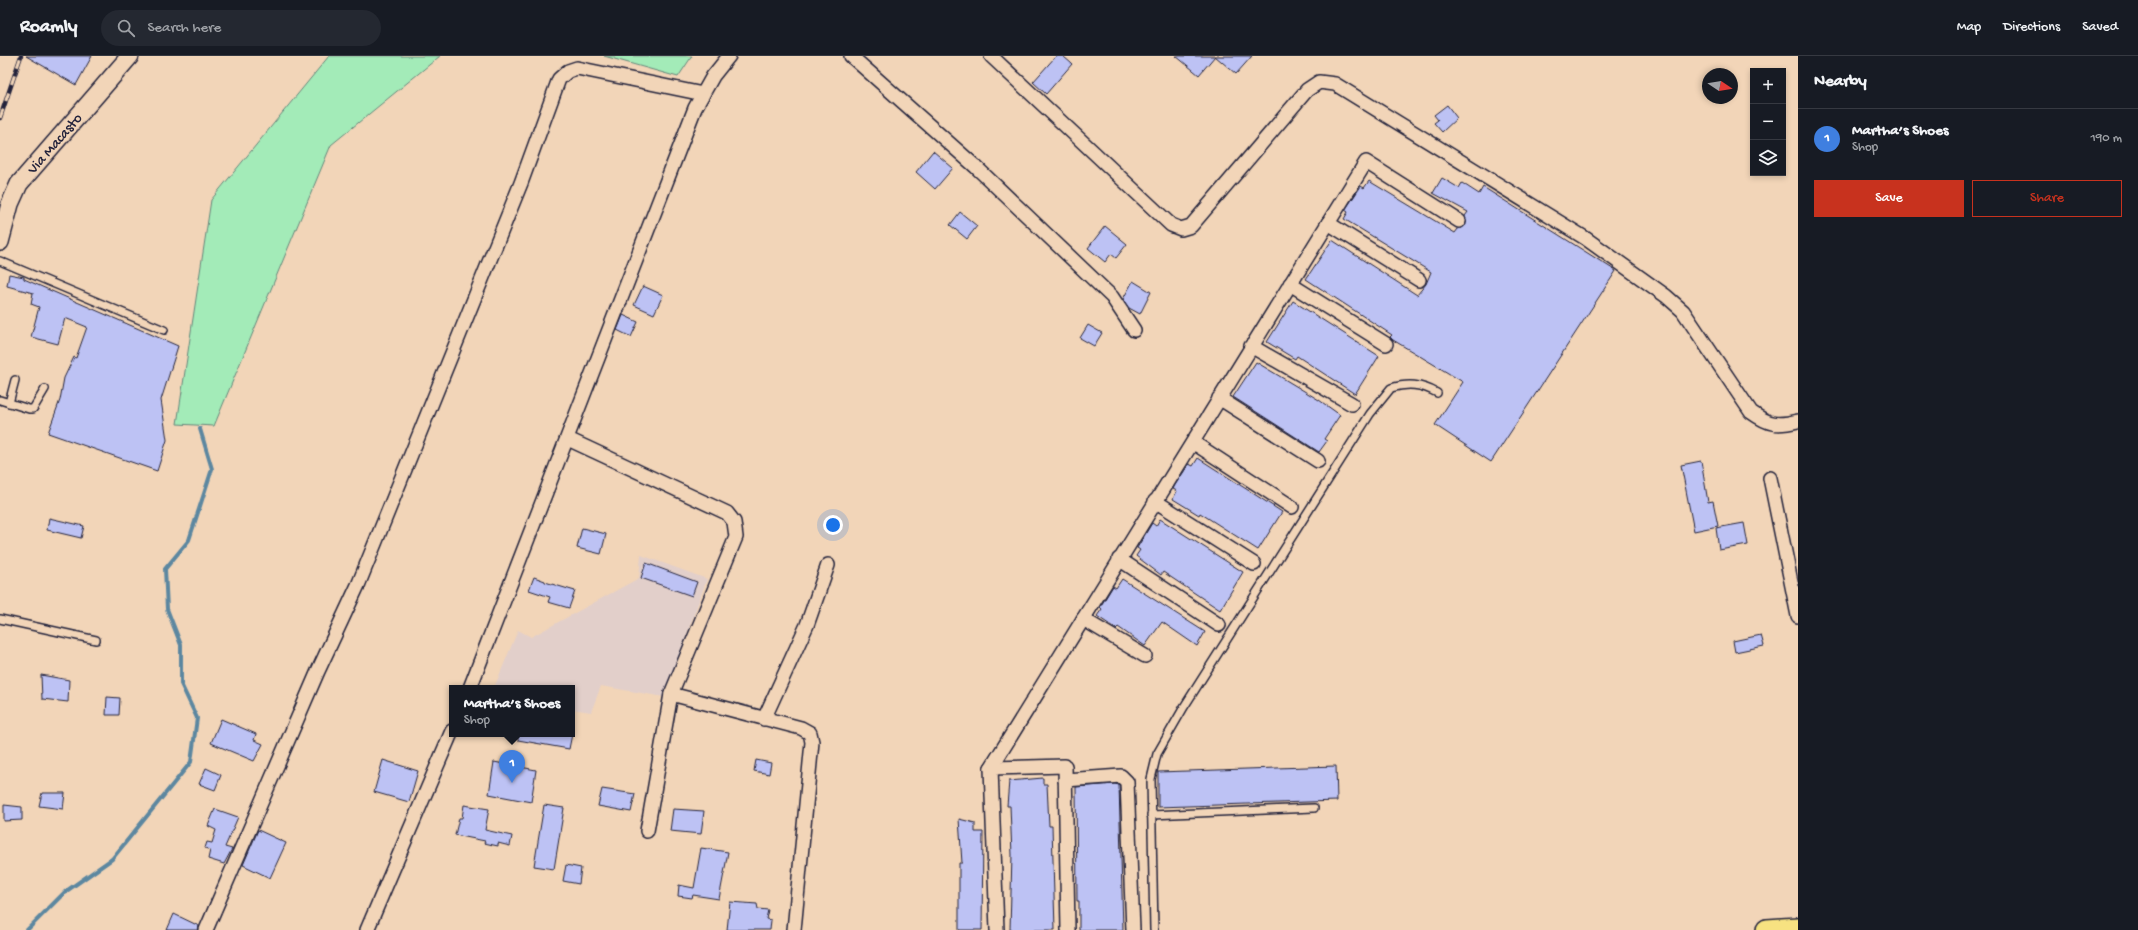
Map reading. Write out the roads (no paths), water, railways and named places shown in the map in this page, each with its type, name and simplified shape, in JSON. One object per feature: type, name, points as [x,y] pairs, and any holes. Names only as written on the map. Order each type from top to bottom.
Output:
[{"type":"main road","points":[[1767,930],[1798,928]]},
{"type":"street","name":"Via Macasto","points":[[0,242],[10,204],[19,184],[130,56]]},
{"type":"street","points":[[471,685],[568,439],[695,108],[713,76],[729,56]]},
{"type":"street","points":[[851,56],[976,167],[1112,297],[1134,330]]},
{"type":"street","points":[[991,56],[1171,225],[1181,229],[1191,226],[1307,90],[1319,82],[1335,84],[1585,238],[1666,296],[1683,312],[1751,412],[1763,421],[1774,424],[1782,425],[1798,421]]},
{"type":"street","points":[[206,930],[318,671],[359,583],[520,183],[559,79],[568,71],[577,68],[703,94]]},
{"type":"street","points":[[997,930],[991,768],[1155,501],[1194,443],[1219,398],[1366,162],[1459,221]]},
{"type":"street","points":[[1328,223],[1419,280]]},
{"type":"street","points":[[1290,284],[1386,344]]},
{"type":"street","points":[[1251,346],[1352,404]]},
{"type":"street","points":[[1219,398],[1318,461]]},
{"type":"street","points":[[568,439],[727,513],[734,522],[736,537],[676,677],[671,694],[648,831]]},
{"type":"street","points":[[1194,443],[1292,507]]},
{"type":"street","points":[[1770,478],[1798,616]]},
{"type":"street","points":[[1155,501],[1254,564]]},
{"type":"street","points":[[1119,559],[1219,625]]},
{"type":"street","points":[[764,719],[807,625],[828,565]]},
{"type":"street","points":[[1083,619],[1145,656]]},
{"type":"street","points":[[671,694],[802,728],[810,733],[812,742],[794,930]]},
{"type":"street","points":[[367,930],[449,737]]},
{"type":"street","points":[[991,768],[1065,766],[1068,930]]},
{"type":"street","points":[[1065,780],[1120,776],[1127,782],[1133,930]]},
{"type":"lane","points":[[0,261],[164,330]]},
{"type":"lane","points":[[9,403],[14,380]]},
{"type":"lane","points":[[1154,930],[1151,779],[1157,754],[1188,700],[1370,414],[1391,388],[1409,384],[1419,385],[1437,393]]},
{"type":"lane","points":[[0,400],[28,409],[33,408],[45,389]]},
{"type":"lane","points":[[0,619],[96,640]]},
{"type":"lane","points":[[1152,815],[1314,808]]},
{"type":"waterway","points":[[27,930],[65,892],[112,859],[191,762],[197,718],[181,684],[181,645],[167,609],[165,569],[189,540],[212,469],[200,429]]},
{"type":"railway","points":[[0,118],[21,56]]},
{"type":"place","name":"Martha’s Shoes","points":[[512,783]]}]
